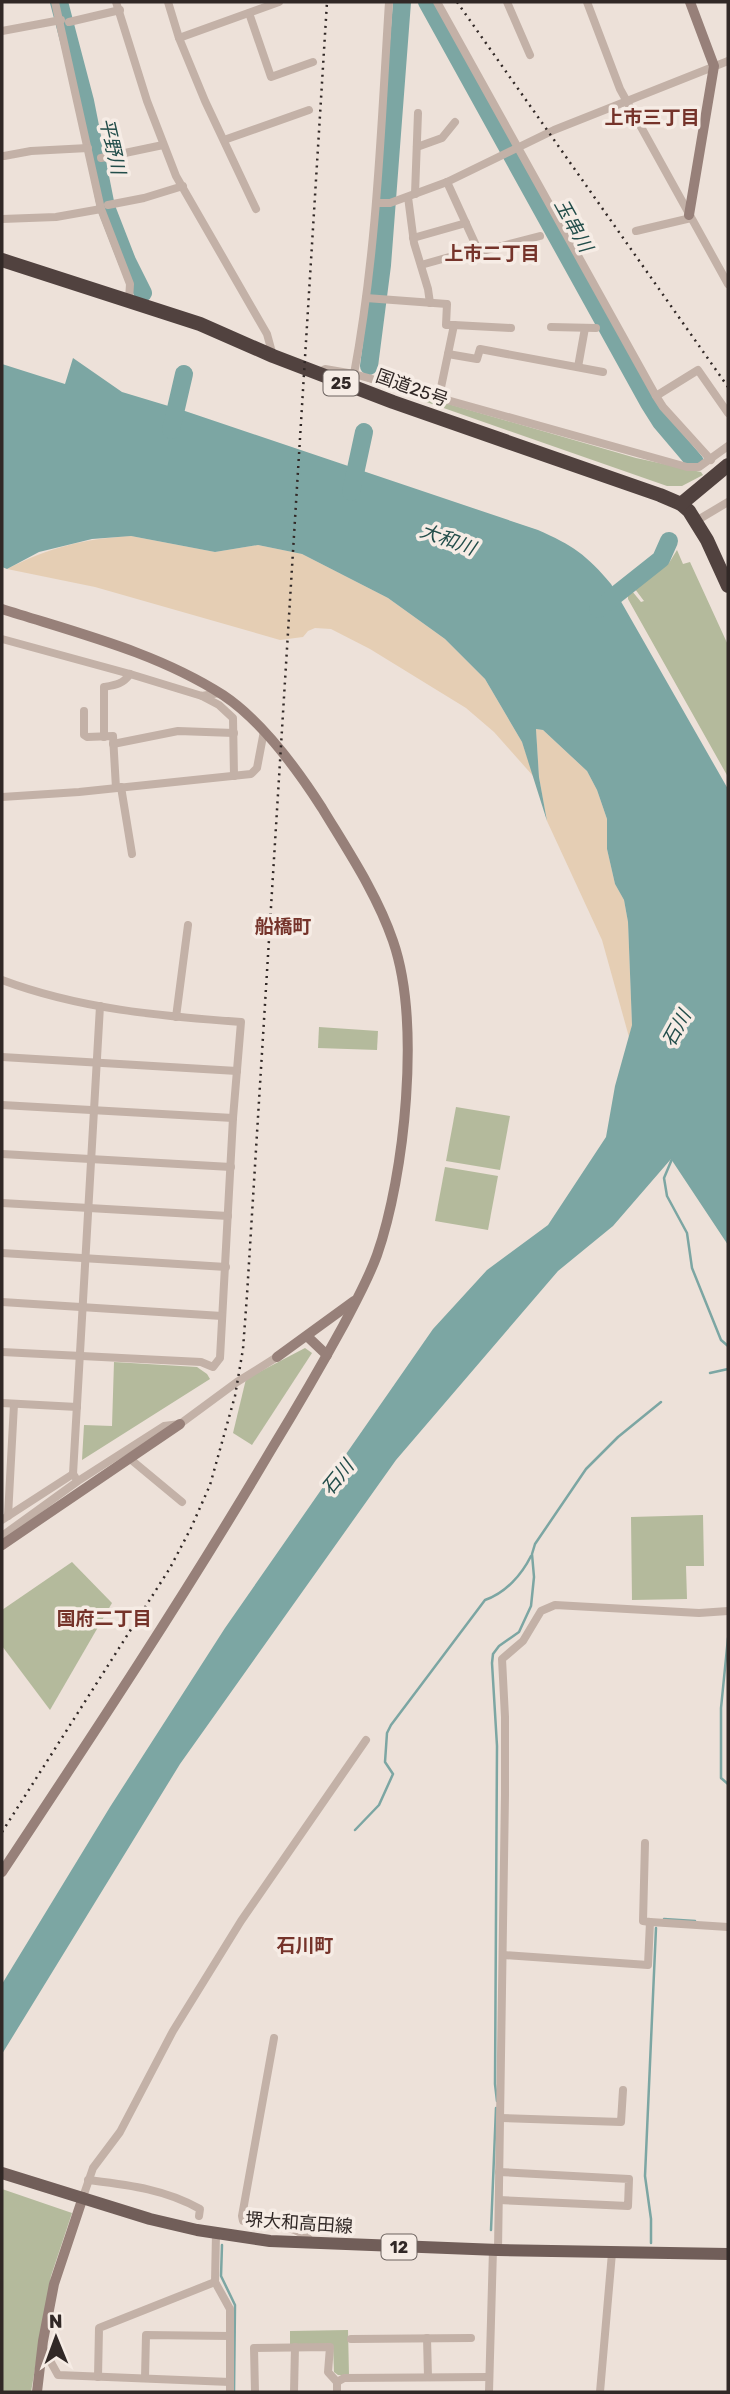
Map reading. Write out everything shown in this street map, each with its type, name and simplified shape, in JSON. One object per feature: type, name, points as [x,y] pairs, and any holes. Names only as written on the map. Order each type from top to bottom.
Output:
[{"type":"highway","name":"国道25号","points":[[2,260],[200,324],[317,373],[681,504],[696,521],[728,586]]},
{"type":"highway","points":[[681,504],[728,465]]},
{"type":"main road","name":"堺大和高田線","points":[[2,2174],[150,2219],[270,2241],[612,2253],[728,2254]]},
{"type":"street","points":[[55,2],[65,21],[88,148],[130,284],[129,300]]},
{"type":"street","points":[[168,2],[179,38],[256,209]]},
{"type":"street","points":[[179,38],[279,2]]},
{"type":"street","points":[[354,374],[367,298],[376,203],[389,2]]},
{"type":"street","points":[[437,2],[656,396],[711,460]]},
{"type":"street","points":[[507,2],[530,55]]},
{"type":"street","points":[[587,2],[620,89],[728,284]]},
{"type":"street","points":[[690,216],[714,66],[691,2]]},
{"type":"street","points":[[2,31],[65,21],[118,6],[163,145],[176,176],[267,334],[273,356]]},
{"type":"street","points":[[249,13],[271,77],[313,62]]},
{"type":"street","points":[[376,203],[390,204],[447,182],[516,148],[728,61]]},
{"type":"street","points":[[223,140],[309,110]]},
{"type":"street","points":[[418,114],[412,196],[413,238],[430,303]]},
{"type":"street","points":[[416,147],[442,138],[455,122]]},
{"type":"street","points":[[101,158],[163,145]]},
{"type":"street","points":[[5,156],[88,148]]},
{"type":"street","points":[[447,182],[479,252],[540,236]]},
{"type":"street","points":[[2,219],[56,217],[144,198],[183,186]]},
{"type":"street","points":[[636,231],[690,216]]},
{"type":"street","points":[[413,238],[466,223]]},
{"type":"street","points":[[421,265],[478,249]]},
{"type":"street","points":[[367,298],[447,304],[446,325],[510,327]]},
{"type":"street","points":[[439,397],[454,325]]},
{"type":"street","points":[[551,327],[596,328]]},
{"type":"street","points":[[578,367],[585,328]]},
{"type":"street","points":[[448,354],[477,359],[480,349],[603,372]]},
{"type":"street","points":[[317,373],[325,369],[354,374],[687,467],[699,467],[728,446]]},
{"type":"street","points":[[656,396],[698,370],[728,413]]},
{"type":"street","points":[[696,521],[728,502]]},
{"type":"street","points":[[2,609],[151,657],[219,693],[264,731],[312,793],[379,906],[394,943],[401,977],[407,1074],[401,1151],[385,1230],[359,1296],[209,1555],[2,1872]]},
{"type":"street","points":[[2,639],[202,696],[229,712],[233,718],[234,776]]},
{"type":"street","points":[[104,737],[104,687],[120,684],[130,674]]},
{"type":"street","points":[[202,696],[219,693]]},
{"type":"street","points":[[84,711],[87,737],[113,736],[118,787],[132,854]]},
{"type":"street","points":[[113,744],[178,731],[234,733]]},
{"type":"street","points":[[2,797],[251,774],[257,768],[264,731]]},
{"type":"street","points":[[176,1017],[188,925]]},
{"type":"street","points":[[2,980],[53,997],[100,1006],[176,1017],[241,1022],[220,1358],[213,1367],[201,1362],[2,1352]]},
{"type":"street","points":[[76,1478],[79,1356],[90,1209],[100,1006]]},
{"type":"street","points":[[2,1057],[237,1071]]},
{"type":"street","points":[[2,1105],[233,1118]]},
{"type":"street","points":[[2,1154],[231,1167]]},
{"type":"street","points":[[2,1203],[228,1216]]},
{"type":"street","points":[[2,1252],[226,1267]]},
{"type":"street","points":[[2,1545],[277,1357],[359,1296]]},
{"type":"street","points":[[2,1302],[222,1316]]},
{"type":"street","points":[[307,1336],[327,1355]]},
{"type":"street","points":[[2,1403],[77,1407]]},
{"type":"street","points":[[5,1518],[6,1451],[14,1404]]},
{"type":"street","points":[[5,1518],[164,1426],[180,1424]]},
{"type":"street","points":[[129,1458],[182,1502]]},
{"type":"street","points":[[2,1536],[76,1478]]},
{"type":"street","points":[[489,2392],[499,2200],[505,1717],[502,1659],[523,1641],[541,1611],[555,1605],[699,1613],[728,1611]]},
{"type":"street","points":[[37,2392],[42,2347],[57,2275],[79,2196],[93,2168],[120,2132],[173,2031],[241,1921],[366,1740]]},
{"type":"street","points":[[645,1843],[643,1922],[728,1927]]},
{"type":"street","points":[[503,1955],[649,1965],[650,1922]]},
{"type":"street","points":[[274,2038],[242,2216],[243,2221],[284,2227],[307,2237],[314,2244]]},
{"type":"street","points":[[500,2118],[621,2122],[622,2090]]},
{"type":"street","points":[[499,2172],[629,2179],[628,2206],[499,2200]]},
{"type":"street","points":[[88,2180],[165,2192],[200,2209],[199,2216]]},
{"type":"street","points":[[216,2233],[215,2282],[230,2309],[230,2392]]},
{"type":"street","points":[[600,2392],[612,2253]]},
{"type":"street","points":[[98,2377],[99,2328],[215,2282]]},
{"type":"street","points":[[145,2378],[146,2335],[230,2336]]},
{"type":"street","points":[[427,2338],[428,2377]]},
{"type":"street","points":[[351,2339],[471,2338]]},
{"type":"street","points":[[42,2347],[58,2375],[230,2382]]},
{"type":"street","points":[[294,2392],[295,2347]]},
{"type":"street","points":[[255,2392],[254,2348],[295,2347],[330,2347],[328,2372],[337,2382],[337,2392]]},
{"type":"street","points":[[337,2382],[344,2378],[489,2377]]},
{"type":"green space","points":[[355,377],[636,458],[701,472],[703,475],[682,486],[667,486]]},
{"type":"green space","points":[[677,550],[683,564],[690,562],[728,645],[728,777],[628,599],[632,591],[641,602],[644,601],[635,589],[669,563]]},
{"type":"green space","points":[[319,1027],[378,1031],[377,1050],[318,1048]]},
{"type":"green space","points":[[456,1107],[510,1116],[500,1170],[446,1161]]},
{"type":"green space","points":[[445,1167],[498,1176],[488,1230],[435,1221]]},
{"type":"green space","points":[[305,1348],[312,1353],[252,1445],[233,1433],[246,1379]]},
{"type":"green space","points":[[114,1362],[197,1367],[210,1379],[82,1460],[84,1425],[112,1426]]},
{"type":"green space","points":[[703,1515],[704,1566],[686,1566],[687,1599],[632,1600],[631,1517]]},
{"type":"green space","points":[[72,1562],[112,1603],[50,1710],[2,1646],[2,1610]]},
{"type":"green space","points":[[2,2189],[72,2213],[51,2276],[31,2392],[2,2392]]},
{"type":"green space","points":[[348,2330],[349,2375],[338,2375],[334,2372],[333,2345],[290,2345],[290,2331]]},
{"type":"sand","points":[[131,536],[215,552],[258,545],[302,554],[388,598],[445,639],[485,679],[522,742],[534,777],[494,732],[466,708],[370,649],[331,629],[315,628],[303,637],[280,640],[95,587],[7,569],[67,545]]},
{"type":"sand","points":[[536,729],[543,730],[587,771],[607,819],[607,849],[615,884],[624,900],[628,922],[632,1025],[629,1037],[602,940],[547,821],[539,777]]},
{"type":"water","points":[[73,358],[122,392],[538,530],[578,552],[611,584],[728,789],[728,1245],[671,1159],[613,1226],[558,1271],[396,1460],[180,1764],[2,2054],[2,1984],[110,1807],[225,1628],[433,1329],[487,1270],[548,1225],[606,1137],[615,1086],[632,1025],[628,922],[624,900],[615,884],[607,849],[607,819],[597,790],[587,771],[543,730],[536,729],[539,777],[547,821],[522,742],[485,679],[445,639],[388,598],[302,554],[258,545],[215,552],[131,536],[92,539],[39,552],[7,569],[2,567],[2,364],[65,384]]},
{"type":"waterway","name":"平野川","points":[[59,2],[85,101],[106,207],[143,293]]},
{"type":"waterway","points":[[369,366],[382,265],[402,2]]},
{"type":"waterway","name":"玉串川","points":[[427,2],[649,403],[661,422],[695,462]]},
{"type":"waterway","name":"平野川","points":[[171,430],[184,374]]},
{"type":"waterway","points":[[351,492],[364,432]]},
{"type":"waterway","name":"玉串川","points":[[598,609],[661,559],[669,541]]},
{"type":"waterway","points":[[672,1159],[664,1178],[667,1196],[687,1233],[692,1268],[721,1340],[728,1346]]},
{"type":"waterway","points":[[710,1373],[728,1369]]},
{"type":"waterway","points":[[497,2101],[497,1746],[493,1654],[499,1646],[519,1632],[531,1606],[534,1577],[532,1554],[535,1544],[586,1469],[618,1437],[661,1402]]},
{"type":"waterway","points":[[355,1830],[379,1805],[393,1774],[385,1762],[387,1733],[391,1725],[485,1600],[500,1593],[512,1582],[531,1556]]},
{"type":"waterway","points":[[728,1638],[721,1708],[721,1778],[728,1784]]},
{"type":"waterway","points":[[664,1919],[695,1921]]},
{"type":"waterway","points":[[651,2243],[651,2219],[645,2176],[656,1928]]},
{"type":"waterway","points":[[491,2230],[496,2108]]},
{"type":"waterway","points":[[222,2245],[221,2276],[235,2305],[234,2392]]},
{"type":"railway","points":[[2,1832],[170,1568],[210,1485],[235,1396],[243,1349],[247,1295],[327,2]]},
{"type":"railway","points":[[457,2],[728,387]]},
{"type":"district","name":"上市三丁目","points":[[652,117]]},
{"type":"district","name":"上市二丁目","points":[[492,253]]},
{"type":"district","name":"船橋町","points":[[283,926]]},
{"type":"district","name":"国府二丁目","points":[[104,1618]]},
{"type":"district","name":"石川町","points":[[305,1945]]},
{"type":"water label","name":"大和川","points":[[448,539]]},
{"type":"water label","name":"石川","points":[[676,1028]]},
{"type":"water label","name":"石川","points":[[337,1477]]}]
